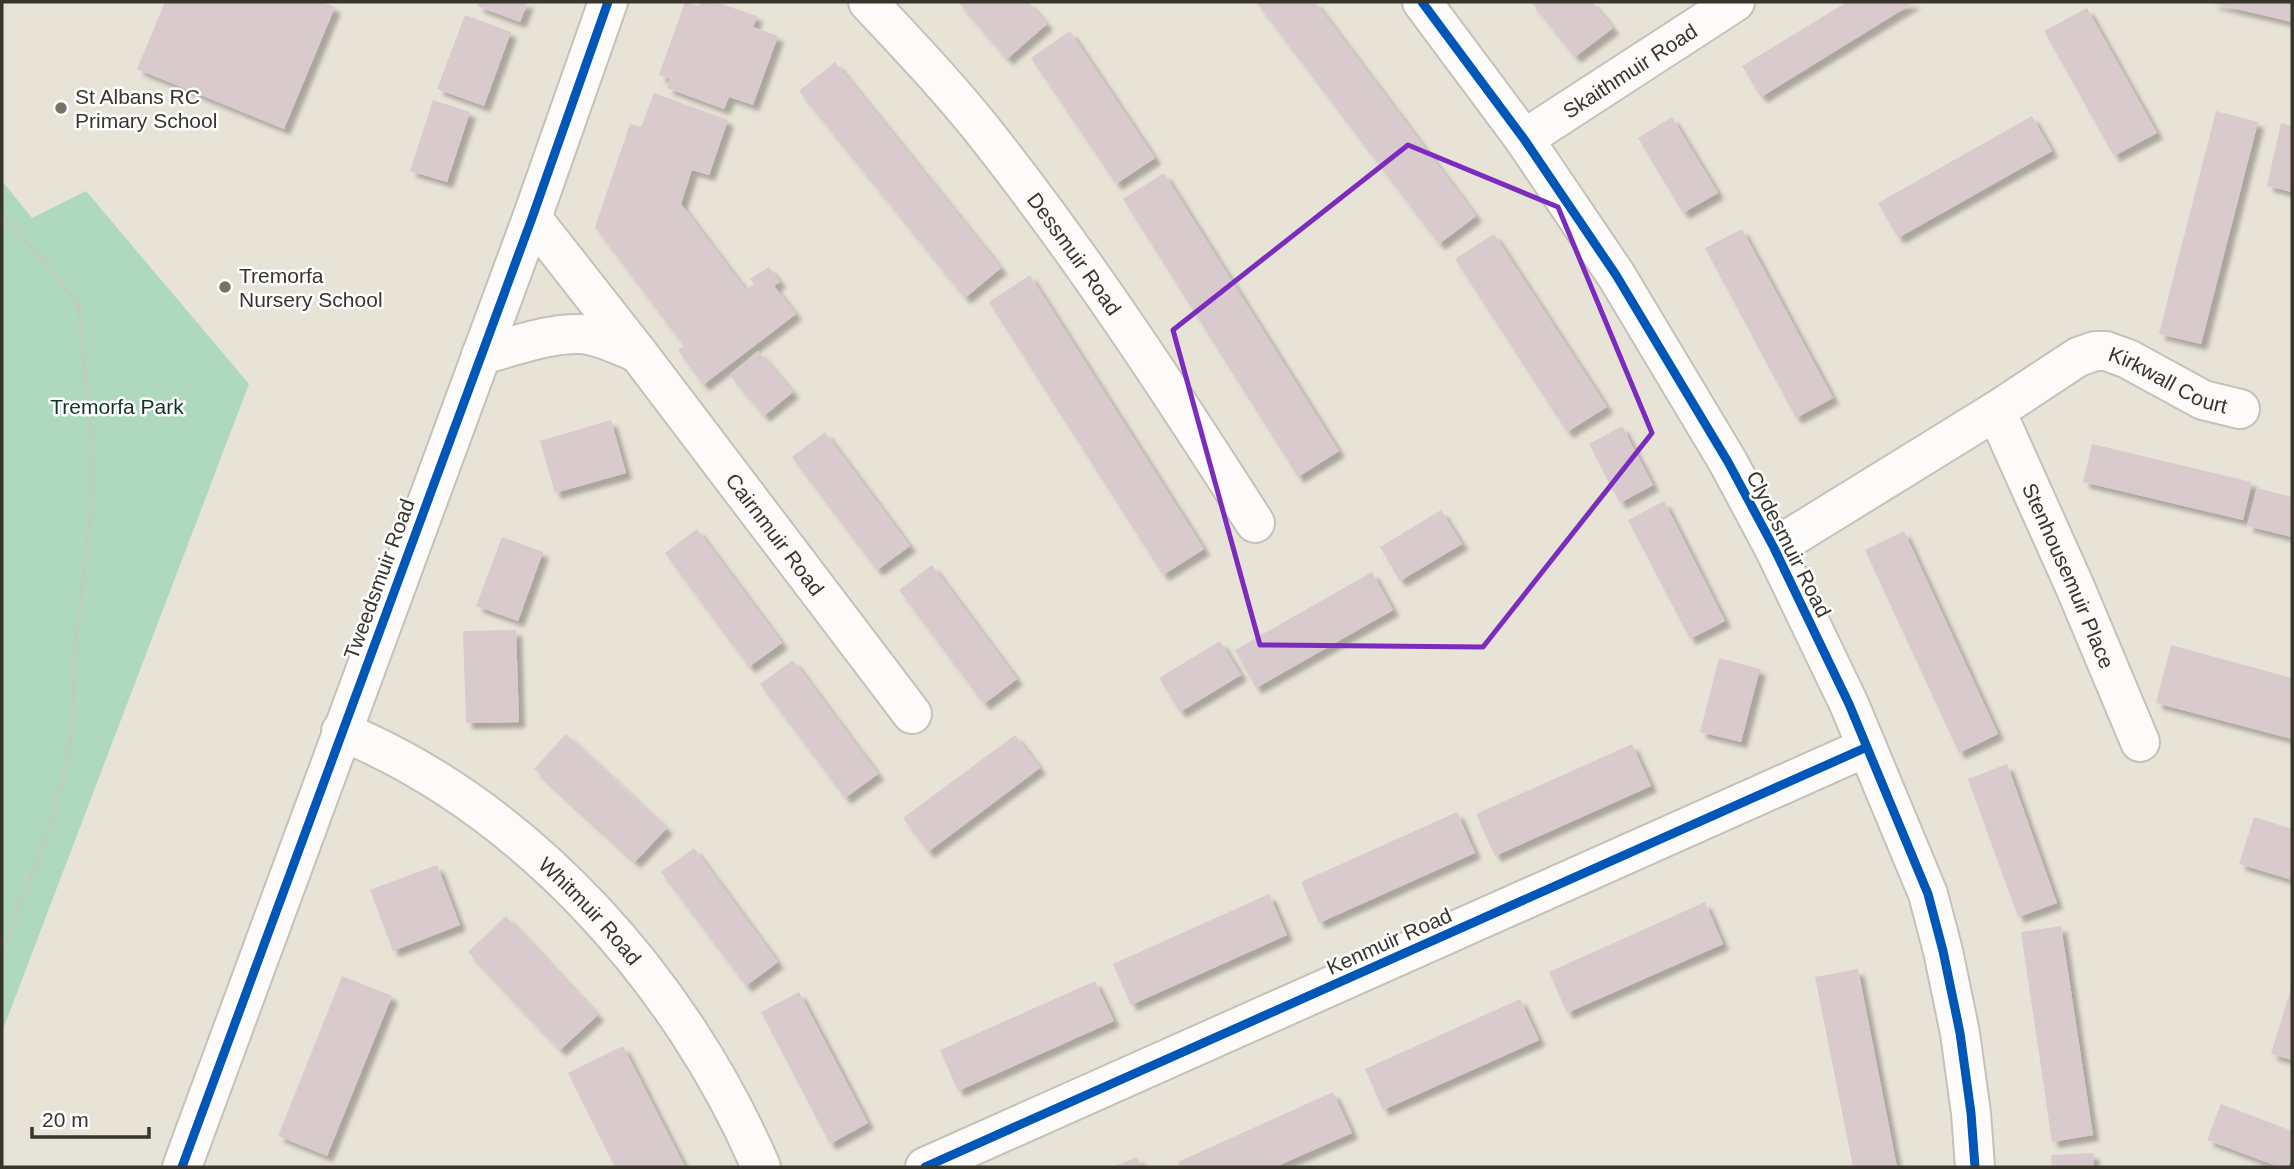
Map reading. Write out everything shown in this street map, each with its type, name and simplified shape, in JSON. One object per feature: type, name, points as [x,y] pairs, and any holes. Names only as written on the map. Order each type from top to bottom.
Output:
[{"type":"street","name":"Tweedsmuir Road","points":[[182,1167],[532,218],[608,2]]},
{"type":"street","name":"Dessmuir Road","points":[[868,2],[926,64],[1002,154],[1180,404],[1255,523]]},
{"type":"street","name":"Clydesmuir Road","points":[[1422,2],[1524,139],[1616,275],[1728,462],[1774,548],[1849,704],[1928,894],[1960,1032],[1975,1167]]},
{"type":"street","name":"Skaithmuir Road","points":[[1524,139],[1735,2]]},
{"type":"street","name":"Cairnmuir Road","points":[[532,218],[638,353],[912,715]]},
{"type":"street","points":[[481,355],[542,339],[579,334],[601,338],[638,353]]},
{"type":"street","name":"Kirkwall Court","points":[[1996,411],[2078,357],[2095,351],[2106,351],[2128,359],[2203,400],[2240,409]]},
{"type":"street","points":[[1774,548],[1996,411]]},
{"type":"street","name":"Stenhousemuir Place","points":[[1996,411],[2075,587],[2140,742]]},
{"type":"street","name":"Whitmuir Road","points":[[341,731],[384,749],[441,782],[491,818],[603,921],[686,1027],[720,1085],[761,1167]]},
{"type":"street","name":"Kenmuir Road","points":[[925,1167],[1867,747]]},
{"type":"path","points":[[2,212],[79,303],[91,431],[91,511],[75,655],[73,725],[64,778],[45,839],[2,953]]},
{"type":"highlighted area","points":[[1408,145],[1558,207],[1652,433],[1483,647],[1260,645],[1173,330]]},
{"type":"green space","name":"Tremorfa Park","points":[[2,181],[32,218],[86,191],[249,384],[2,1032]]},
{"type":"building","points":[[165,2],[321,2],[335,7],[284,129],[137,69]]},
{"type":"building","points":[[479,2],[528,2],[520,22],[477,6]]},
{"type":"building","points":[[685,2],[699,6],[700,2],[715,2],[757,16],[753,27],[778,36],[753,105],[729,97],[724,109],[667,88],[670,79],[659,75]]},
{"type":"building","points":[[958,2],[1028,2],[1047,24],[1007,59]]},
{"type":"building","points":[[1256,2],[1315,2],[1476,216],[1439,244]]},
{"type":"building","points":[[1531,2],[1592,2],[1613,28],[1575,57]]},
{"type":"building","points":[[1847,2],[1915,2],[1761,97],[1742,66]]},
{"type":"building","points":[[2292,2],[2292,22],[2211,3]]},
{"type":"building","points":[[2087,8],[2157,133],[2114,156],[2044,31]]},
{"type":"building","points":[[465,15],[511,32],[484,106],[437,89]]},
{"type":"building","points":[[1070,31],[1155,158],[1116,184],[1031,58]]},
{"type":"building","points":[[835,62],[1001,268],[965,298],[799,91]]},
{"type":"building","points":[[654,93],[728,120],[709,175],[692,170],[681,204],[746,290],[754,284],[750,279],[769,267],[780,282],[774,286],[796,314],[703,385],[678,350],[684,346],[595,227],[630,124],[641,127]]},
{"type":"building","points":[[433,100],[470,112],[447,182],[410,171]]},
{"type":"building","points":[[2216,111],[2258,122],[2201,344],[2159,334]]},
{"type":"building","points":[[2032,116],[2052,151],[1898,238],[1878,203]]},
{"type":"building","points":[[1672,117],[1718,193],[1683,213],[1638,138]]},
{"type":"building","points":[[2281,123],[2292,126],[2292,192],[2267,186]]},
{"type":"building","points":[[1164,173],[1339,451],[1298,477],[1123,199]]},
{"type":"building","points":[[1742,229],[1833,398],[1796,418],[1705,248]]},
{"type":"building","points":[[1494,234],[1607,407],[1567,432],[1455,259]]},
{"type":"building","points":[[1030,275],[1204,549],[1163,575],[989,302]]},
{"type":"building","points":[[758,351],[793,392],[764,416],[730,375]]},
{"type":"building","points":[[611,420],[626,473],[555,493],[540,441]]},
{"type":"building","points":[[1622,426],[1653,485],[1620,503],[1589,444]]},
{"type":"building","points":[[825,432],[910,546],[877,570],[792,457]]},
{"type":"building","points":[[2092,444],[2252,482],[2243,520],[2083,482]]},
{"type":"building","points":[[2257,488],[2292,497],[2292,537],[2247,526]]},
{"type":"building","points":[[1664,501],[1725,621],[1690,639],[1628,520]]},
{"type":"building","points":[[1441,510],[1462,544],[1400,581],[1380,547]]},
{"type":"building","points":[[697,529],[782,643],[749,667],[665,553]]},
{"type":"building","points":[[1904,531],[1998,734],[1959,753],[1865,550]]},
{"type":"building","points":[[502,537],[543,552],[518,621],[476,606]]},
{"type":"building","points":[[932,565],[1017,679],[984,704],[899,590]]},
{"type":"building","points":[[1372,572],[1393,610],[1256,688],[1235,650]]},
{"type":"building","points":[[516,630],[519,722],[466,723],[463,631]]},
{"type":"building","points":[[1220,641],[1241,675],[1180,712],[1159,678]]},
{"type":"building","points":[[2171,645],[2292,678],[2292,739],[2156,703]]},
{"type":"building","points":[[1719,658],[1760,669],[1741,742],[1700,732]]},
{"type":"building","points":[[793,660],[878,774],[845,798],[760,684]]},
{"type":"building","points":[[566,734],[667,828],[635,862],[534,769]]},
{"type":"building","points":[[1015,735],[1040,768],[928,852],[903,818]]},
{"type":"building","points":[[1632,744],[1651,786],[1495,856],[1476,814]]},
{"type":"building","points":[[2007,764],[2057,903],[2018,917],[1968,779]]},
{"type":"building","points":[[1457,812],[1475,853],[1319,923],[1301,882]]},
{"type":"building","points":[[2254,817],[2292,829],[2292,880],[2239,864]]},
{"type":"building","points":[[694,848],[778,962],[746,986],[661,872]]},
{"type":"building","points":[[437,865],[460,925],[393,951],[370,890]]},
{"type":"building","points":[[1269,894],[1287,935],[1131,1005],[1113,964]]},
{"type":"building","points":[[1705,902],[1723,944],[1567,1013],[1549,972]]},
{"type":"building","points":[[506,916],[598,1015],[560,1050],[468,952]]},
{"type":"building","points":[[2061,926],[2093,1135],[2052,1142],[2021,932]]},
{"type":"building","points":[[1858,969],[1897,1167],[1853,1167],[1815,977]]},
{"type":"building","points":[[342,976],[392,996],[327,1156],[278,1136]]},
{"type":"building","points":[[1095,981],[1114,1021],[958,1091],[940,1050]]},
{"type":"building","points":[[2292,985],[2292,1060],[2271,1054]]},
{"type":"building","points":[[799,992],[868,1123],[830,1144],[761,1012]]},
{"type":"building","points":[[1520,999],[1539,1040],[1383,1110],[1365,1069]]},
{"type":"building","points":[[623,1046],[685,1167],[615,1167],[568,1073]]},
{"type":"building","points":[[1333,1092],[1352,1133],[1275,1167],[1180,1167],[1178,1162]]},
{"type":"building","points":[[2221,1104],[2292,1131],[2292,1155],[2288,1167],[2279,1167],[2207,1140]]},
{"type":"building","points":[[2093,1153],[2094,1167],[2052,1167],[2051,1155]]},
{"type":"building","points":[[1137,1157],[1141,1167],[1113,1167]]},
{"type":"cycle path","points":[[182,1167],[532,218],[608,2]]},
{"type":"cycle path","points":[[1422,2],[1524,139],[1616,275],[1728,462],[1774,548],[1849,704],[1928,894],[1960,1033],[1975,1167]]},
{"type":"cycle path","points":[[925,1167],[1867,747]]},
{"type":"place","name":"St Albans RC Primary School","points":[[61,108]]},
{"type":"place","name":"Tremorfa Nursery School","points":[[225,287]]}]
